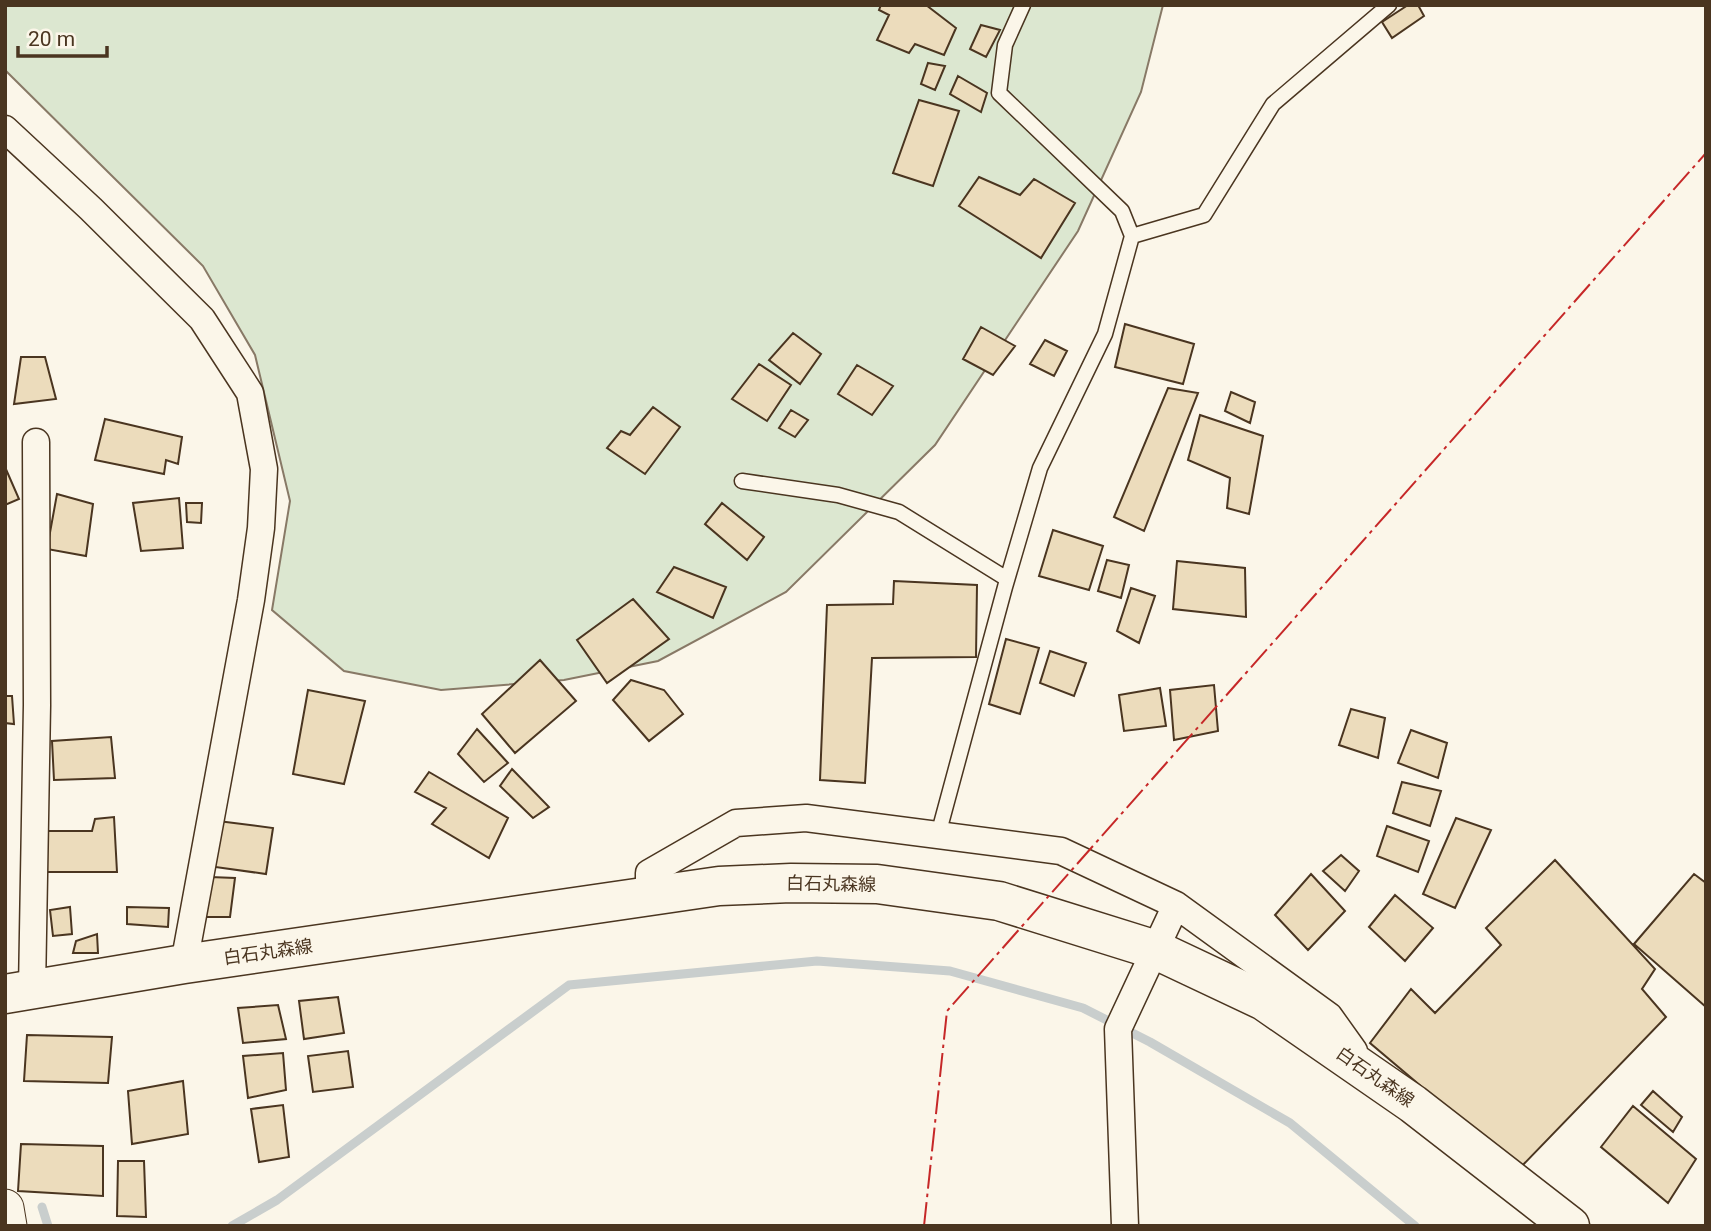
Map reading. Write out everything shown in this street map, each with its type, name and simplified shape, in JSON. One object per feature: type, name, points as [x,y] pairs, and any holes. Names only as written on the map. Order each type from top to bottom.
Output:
[{"type":"main road","name":"白石丸森線","points":[[18,992],[184,964],[649,894],[719,886],[877,884],[999,901],[1156,950],[1264,1001],[1413,1104],[1570,1226]]},
{"type":"main road","points":[[5,1208],[8,1226]]},
{"type":"street","points":[[5,129],[91,209],[202,319],[250,393],[264,469],[261,528],[251,600],[184,964]]},
{"type":"street","points":[[18,992],[37,705],[36,442]]},
{"type":"street","points":[[649,894],[649,873],[736,823],[806,818],[1061,851],[1176,905],[1329,1016],[1354,1051],[1349,1058]]},
{"type":"street","points":[[1125,1226],[1123,1019],[1176,905]]},
{"type":"lane","points":[[938,835],[1007,579],[1041,468],[1105,334],[1132,236],[1122,211],[999,93],[1005,46],[1023,5]]},
{"type":"lane","points":[[1132,236],[1204,215],[1273,104],[1390,5]]},
{"type":"lane","points":[[742,481],[838,495],[899,512],[1007,579]]},
{"type":"green space","points":[[5,5],[1163,5],[1141,92],[1078,231],[935,445],[786,592],[658,661],[564,680],[441,690],[344,671],[272,610],[290,501],[255,355],[203,266],[5,70]]},
{"type":"building","points":[[881,5],[926,5],[956,28],[944,55],[915,44],[909,53],[877,40],[889,15],[879,10]]},
{"type":"building","points":[[1408,5],[1418,5],[1424,16],[1392,38],[1382,22]]},
{"type":"building","points":[[981,25],[1000,30],[986,57],[970,49]]},
{"type":"building","points":[[928,63],[945,66],[935,90],[921,84]]},
{"type":"building","points":[[958,76],[987,93],[981,112],[950,94]]},
{"type":"building","points":[[919,100],[959,111],[933,186],[893,173]]},
{"type":"building","points":[[979,177],[1020,195],[1034,179],[1075,203],[1041,258],[959,206]]},
{"type":"building","points":[[1125,324],[1194,344],[1183,384],[1115,367]]},
{"type":"building","points":[[981,327],[1015,346],[993,375],[963,359]]},
{"type":"building","points":[[793,333],[821,354],[800,384],[769,360]]},
{"type":"building","points":[[1045,340],[1067,351],[1054,376],[1030,364]]},
{"type":"building","points":[[21,357],[45,357],[56,399],[14,404]]},
{"type":"building","points":[[759,364],[791,385],[767,421],[732,399]]},
{"type":"building","points":[[857,365],[893,386],[872,415],[838,394]]},
{"type":"building","points":[[1168,388],[1198,393],[1144,531],[1114,517]]},
{"type":"building","points":[[1231,392],[1255,402],[1250,423],[1225,411]]},
{"type":"building","points":[[653,407],[680,427],[645,474],[607,448],[621,431],[630,435]]},
{"type":"building","points":[[791,410],[808,420],[795,437],[779,428]]},
{"type":"building","points":[[1200,415],[1263,436],[1249,514],[1227,508],[1230,478],[1188,460]]},
{"type":"building","points":[[105,419],[182,437],[178,464],[166,460],[164,474],[95,460]]},
{"type":"building","points":[[5,467],[19,499],[5,505]]},
{"type":"building","points":[[57,494],[93,504],[86,556],[47,549]]},
{"type":"building","points":[[179,498],[183,548],[141,551],[133,503]]},
{"type":"building","points":[[186,503],[202,503],[201,523],[187,522]]},
{"type":"building","points":[[722,503],[764,537],[747,560],[705,524]]},
{"type":"building","points":[[1053,530],[1103,546],[1089,590],[1039,576]]},
{"type":"building","points":[[1107,560],[1129,565],[1121,598],[1098,591]]},
{"type":"building","points":[[1177,561],[1245,568],[1246,617],[1173,609]]},
{"type":"building","points":[[674,567],[726,587],[713,618],[657,592]]},
{"type":"building","points":[[894,581],[977,585],[976,657],[872,658],[865,783],[820,780],[827,605],[893,604]]},
{"type":"building","points":[[1131,588],[1155,596],[1139,643],[1117,631]]},
{"type":"building","points":[[633,599],[669,639],[607,683],[577,640]]},
{"type":"building","points":[[1006,639],[1039,648],[1020,714],[989,704]]},
{"type":"building","points":[[1050,651],[1086,663],[1074,696],[1040,683]]},
{"type":"building","points":[[540,660],[576,701],[515,753],[482,714]]},
{"type":"building","points":[[631,680],[664,690],[683,714],[649,741],[613,700]]},
{"type":"building","points":[[1214,685],[1218,731],[1174,740],[1170,690]]},
{"type":"building","points":[[1160,688],[1166,726],[1124,731],[1119,695]]},
{"type":"building","points":[[308,690],[365,701],[344,784],[293,774]]},
{"type":"building","points":[[5,696],[12,696],[14,724],[5,723]]},
{"type":"building","points":[[1351,709],[1385,718],[1378,758],[1339,745]]},
{"type":"building","points":[[477,729],[508,763],[484,782],[458,754]]},
{"type":"building","points":[[1411,730],[1447,743],[1438,778],[1398,763]]},
{"type":"building","points":[[111,737],[115,778],[54,780],[52,741]]},
{"type":"building","points":[[512,769],[549,807],[533,818],[500,786]]},
{"type":"building","points":[[429,772],[508,818],[489,858],[432,824],[446,808],[415,792]]},
{"type":"building","points":[[1402,782],[1441,791],[1430,826],[1393,813]]},
{"type":"building","points":[[114,817],[117,872],[44,872],[45,831],[92,831],[95,819]]},
{"type":"building","points":[[1456,818],[1491,830],[1455,908],[1423,894]]},
{"type":"building","points":[[218,821],[273,828],[266,874],[208,866]]},
{"type":"building","points":[[1387,826],[1429,841],[1418,872],[1377,856]]},
{"type":"building","points":[[1341,855],[1359,871],[1345,891],[1323,871]]},
{"type":"building","points":[[1555,860],[1655,969],[1642,989],[1666,1017],[1519,1169],[1370,1043],[1411,989],[1435,1013],[1501,945],[1486,928]]},
{"type":"building","points":[[1311,874],[1345,911],[1308,950],[1275,915]]},
{"type":"building","points":[[1694,874],[1706,883],[1706,1007],[1634,944]]},
{"type":"building","points":[[210,877],[235,878],[230,917],[202,917]]},
{"type":"building","points":[[1395,895],[1433,928],[1405,961],[1369,927]]},
{"type":"building","points":[[70,907],[72,934],[53,936],[50,910]]},
{"type":"building","points":[[127,907],[169,908],[168,927],[127,924]]},
{"type":"building","points":[[97,934],[98,953],[73,953],[76,941]]},
{"type":"building","points":[[338,997],[344,1033],[304,1039],[299,1001]]},
{"type":"building","points":[[278,1005],[286,1039],[243,1043],[238,1008]]},
{"type":"building","points":[[27,1035],[112,1037],[108,1083],[24,1081]]},
{"type":"building","points":[[348,1051],[353,1087],[313,1092],[308,1056]]},
{"type":"building","points":[[283,1053],[286,1090],[248,1098],[243,1056]]},
{"type":"building","points":[[183,1081],[188,1134],[132,1144],[128,1091]]},
{"type":"building","points":[[1653,1091],[1682,1117],[1673,1132],[1641,1105]]},
{"type":"building","points":[[283,1105],[289,1157],[259,1162],[251,1109]]},
{"type":"building","points":[[1633,1106],[1696,1159],[1668,1203],[1601,1147]]},
{"type":"building","points":[[21,1144],[103,1146],[103,1196],[18,1191]]},
{"type":"building","points":[[118,1161],[144,1161],[146,1217],[117,1216]]},
{"type":"waterway","points":[[232,1226],[277,1200],[569,985],[817,961],[950,971],[1083,1008],[1150,1042],[1290,1123],[1415,1226]]},
{"type":"waterway","points":[[42,1207],[48,1226]]},
{"type":"power","points":[[924,1226],[947,1011],[1706,153]]}]
